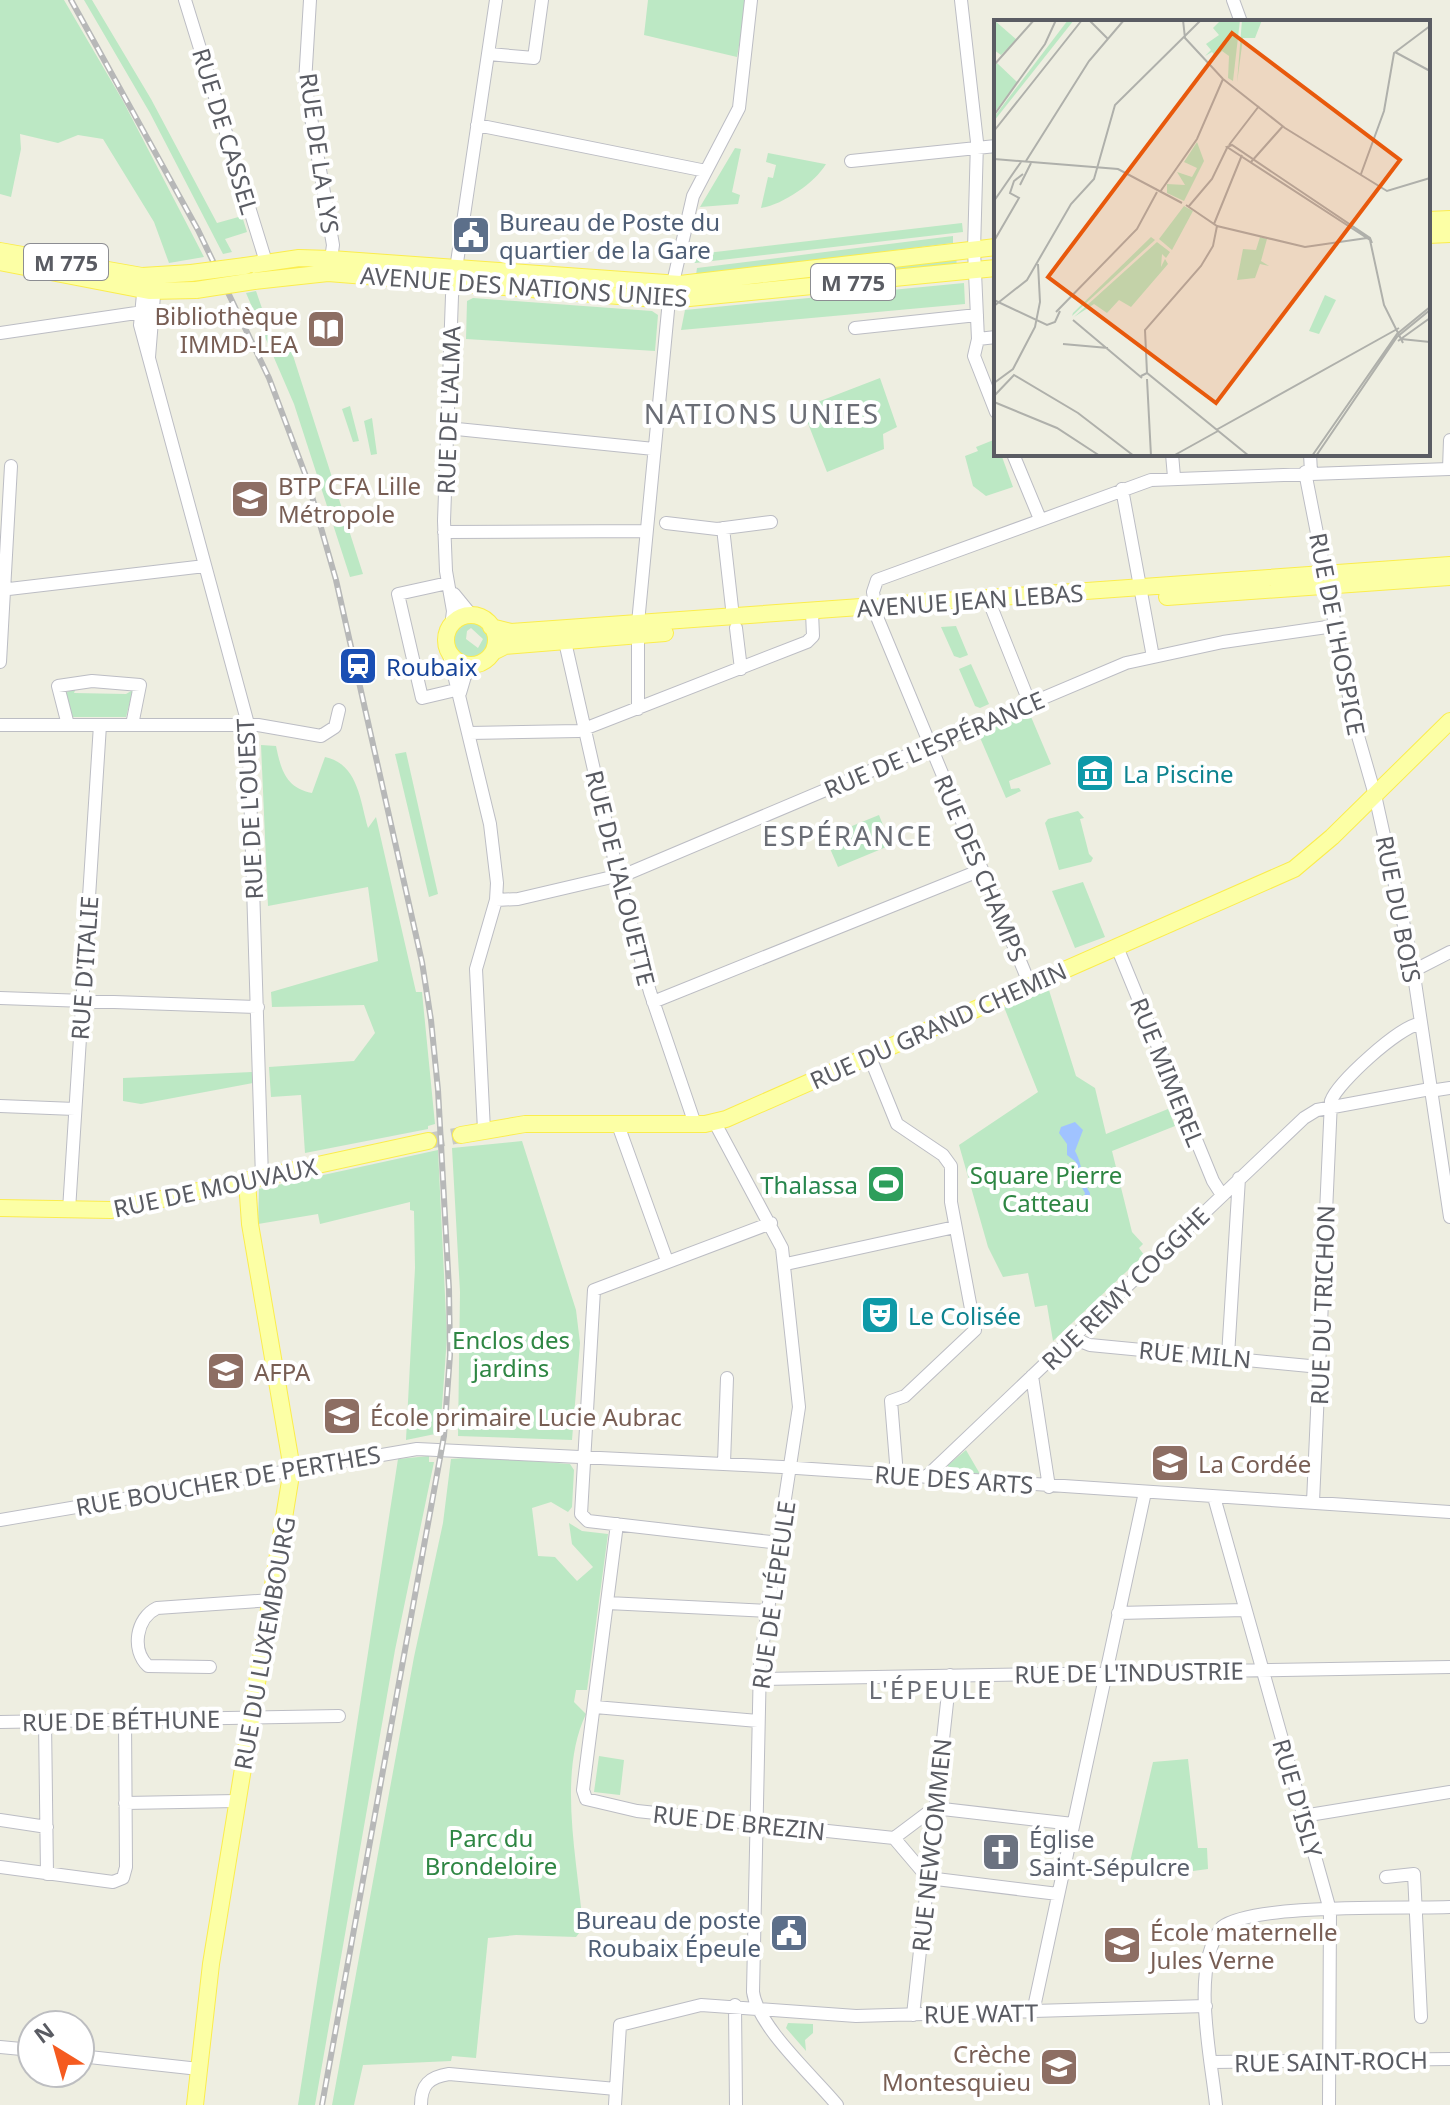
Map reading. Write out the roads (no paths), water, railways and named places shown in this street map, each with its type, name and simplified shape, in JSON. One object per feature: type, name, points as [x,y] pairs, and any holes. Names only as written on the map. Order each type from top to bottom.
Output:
[{"type":"main road","points":[[1430,220],[1450,219]]},
{"type":"main road","points":[[1430,235],[1450,234]]},
{"type":"main road","name":"AVENUE DES NATIONS UNIES","points":[[670,292],[994,247]]},
{"type":"main road","name":"M 775","points":[[0,251],[149,287]]},
{"type":"main road","name":"AVENUE DES NATIONS UNIES","points":[[194,282],[266,262],[331,259],[454,276]]},
{"type":"main road","name":"M 775","points":[[0,262],[149,287]]},
{"type":"main road","name":"AVENUE DES NATIONS UNIES","points":[[149,287],[328,273],[454,276],[670,292],[994,268]]},
{"type":"main road","name":"AVENUE JEAN LEBAS","points":[[491,627],[511,632],[563,634],[1327,580],[1450,565]]},
{"type":"main road","name":"AVENUE JEAN LEBAS","points":[[1327,580],[1450,577]]},
{"type":"main road","points":[[472,616],[491,627],[496,639],[493,652],[477,664],[462,663],[448,650],[446,639],[451,627],[460,618],[472,616]]},
{"type":"main road","name":"AVENUE JEAN LEBAS","points":[[493,652],[505,646],[563,634]]},
{"type":"main road","name":"RUE DU GRAND CHEMIN","points":[[461,1135],[532,1123],[715,1123],[1294,869],[1450,721]]},
{"type":"main road","name":"RUE DE MOUVAUX","points":[[0,1208],[119,1209],[428,1141]]},
{"type":"main road","name":"RUE DU LUXEMBOURG","points":[[195,2105],[213,1951],[292,1469],[251,1231],[255,1179]]},
{"type":"street","name":"RUE DE CASSEL","points":[[185,0],[266,262]]},
{"type":"street","name":"RUE DE LA LYS","points":[[310,0],[305,83],[333,245],[331,259]]},
{"type":"street","name":"RUE DE L'ALMA","points":[[451,627],[453,611],[444,532],[454,276],[496,0]]},
{"type":"street","points":[[489,54],[534,58],[542,0]]},
{"type":"street","points":[[638,709],[638,629],[670,292],[687,212],[739,108],[751,0]]},
{"type":"street","points":[[961,0],[977,148],[974,270],[978,339],[975,359],[994,407]]},
{"type":"street","points":[[1233,0],[1240,20]]},
{"type":"street","points":[[477,125],[706,171]]},
{"type":"street","points":[[851,161],[994,146]]},
{"type":"street","points":[[263,280],[322,265],[331,259]]},
{"type":"street","name":"RUE DE L'OUEST","points":[[149,287],[145,319],[149,357],[248,724],[258,1007],[255,1179]]},
{"type":"street","points":[[855,328],[977,315]]},
{"type":"street","points":[[0,333],[145,319]]},
{"type":"street","points":[[978,339],[994,337]]},
{"type":"street","points":[[447,428],[654,449]]},
{"type":"street","points":[[876,612],[873,587],[880,578],[1143,481],[1174,477],[1449,469],[1450,440]]},
{"type":"street","points":[[1014,456],[1040,519]]},
{"type":"street","points":[[1172,456],[1174,477]]},
{"type":"street","name":"RUE DE L'HOSPICE","points":[[1310,456],[1308,472],[1334,626],[1364,765],[1375,795]]},
{"type":"street","points":[[0,662],[11,466]]},
{"type":"street","points":[[1122,489],[1153,657]]},
{"type":"street","points":[[666,523],[723,528],[771,522]]},
{"type":"street","points":[[723,528],[741,669]]},
{"type":"street","points":[[444,532],[646,531]]},
{"type":"street","points":[[3,590],[205,566]]},
{"type":"street","points":[[459,691],[422,698],[398,594],[448,583],[461,606],[472,616]]},
{"type":"street","points":[[990,604],[1030,704]]},
{"type":"street","name":"RUE DES CHAMPS","points":[[876,612],[1030,985]]},
{"type":"street","points":[[469,733],[584,730],[807,642],[813,636],[812,617]]},
{"type":"street","name":"RUE DE L'ESPÉRANCE","points":[[496,900],[518,899],[618,876],[1078,683],[1153,657],[1243,638],[1334,626]]},
{"type":"street","name":"RUE DE L'ALOUETTE","points":[[563,634],[618,876],[653,1002],[695,1124]]},
{"type":"street","points":[[448,650],[491,831],[496,900],[476,969],[484,1130]]},
{"type":"street","points":[[459,691],[467,673],[477,664]]},
{"type":"street","points":[[68,725],[58,686],[92,681],[140,685],[132,725]]},
{"type":"street","points":[[0,725],[248,724],[321,736],[335,727],[339,710]]},
{"type":"street","name":"RUE D'ITALIE","points":[[69,1210],[100,725]]},
{"type":"street","name":"RUE DU BOIS","points":[[1375,795],[1413,971],[1450,1217]]},
{"type":"street","points":[[653,1002],[981,870]]},
{"type":"street","name":"RUE MIMEREL","points":[[1117,947],[1213,1181],[1222,1195]]},
{"type":"street","points":[[1413,971],[1450,952]]},
{"type":"street","points":[[0,998],[258,1007]]},
{"type":"street","points":[[1419,1024],[1403,1030],[1341,1085],[1333,1094],[1330,1108],[1450,1088]]},
{"type":"street","points":[[869,1055],[899,1127],[943,1155],[951,1166],[955,1227],[975,1330],[905,1396],[891,1401],[897,1475]]},
{"type":"street","points":[[0,1106],[75,1109]]},
{"type":"street","name":"RUE REMY COGGHE","points":[[926,1477],[1304,1118],[1330,1108]]},
{"type":"street","name":"RUE DU TRICHON","points":[[1313,1502],[1330,1108]]},
{"type":"street","points":[[617,1122],[667,1261]]},
{"type":"street","name":"RUE DE L'ÉPEULE","points":[[715,1123],[771,1223],[786,1264],[799,1407],[759,1679],[753,1992],[756,2007]]},
{"type":"street","points":[[1228,1356],[1239,1178]]},
{"type":"street","points":[[771,1223],[594,1290],[581,1514],[588,1521],[780,1543]]},
{"type":"street","points":[[786,1264],[955,1227]]},
{"type":"street","name":"RUE MILN","points":[[1072,1338],[1090,1345],[1320,1367]]},
{"type":"street","points":[[1032,1376],[1049,1487]]},
{"type":"street","points":[[724,1463],[727,1378]]},
{"type":"street","name":"RUE BOUCHER DE PERTHES","points":[[0,1520],[404,1450],[458,1450]]},
{"type":"street","name":"RUE DES ARTS","points":[[458,1450],[724,1463],[1450,1512]]},
{"type":"street","points":[[1033,2012],[1145,1492]]},
{"type":"street","name":"RUE D'ISLY","points":[[1214,1497],[1330,1910],[1329,2105]]},
{"type":"street","points":[[617,1524],[595,1707],[758,1721]]},
{"type":"street","points":[[210,1667],[148,1666],[141,1657],[138,1635],[147,1614],[157,1608],[272,1600]]},
{"type":"street","points":[[608,1603],[768,1611]]},
{"type":"street","points":[[1118,1613],[1245,1610]]},
{"type":"street","name":"RUE DE L'INDUSTRIE","points":[[759,1679],[1450,1667]]},
{"type":"street","name":"RUE NEWCOMMEN","points":[[913,2015],[950,1675]]},
{"type":"street","name":"RUE DE BREZIN","points":[[595,1707],[583,1790],[586,1799],[637,1811],[894,1838]]},
{"type":"street","name":"RUE DE BÉTHUNE","points":[[0,1722],[339,1716]]},
{"type":"street","points":[[0,1867],[113,1882],[123,1878],[125,1720]]},
{"type":"street","points":[[45,1721],[47,1874]]},
{"type":"street","points":[[1303,1816],[1450,1792]]},
{"type":"street","points":[[125,1803],[237,1801]]},
{"type":"street","points":[[1058,1894],[928,1878],[894,1838],[934,1808],[1073,1824]]},
{"type":"street","points":[[0,1820],[47,1827]]},
{"type":"street","points":[[1386,1877],[1414,1874],[1421,2017]]},
{"type":"street","points":[[1216,2105],[1205,1975],[1217,1934],[1233,1920],[1330,1910],[1450,1907]]},
{"type":"street","points":[[735,2005],[736,2105]]},
{"type":"street","name":"RUE WATT","points":[[616,2089],[620,2025],[686,2007],[735,2005],[822,2015],[913,2015],[1206,2006]]},
{"type":"street","points":[[756,2007],[837,2105]]},
{"type":"street","points":[[96,2058],[199,2069]]},
{"type":"street","name":"RUE SAINT-ROCH","points":[[1212,2062],[1450,2059]]},
{"type":"street","points":[[421,2105],[424,2086],[436,2077],[449,2074],[616,2089],[615,2105]]},
{"type":"water","points":[[1075,1122],[1083,1130],[1075,1151],[1090,1193],[1088,1211],[1082,1215],[1079,1210],[1085,1193],[1077,1179],[1076,1162],[1067,1155],[1067,1144],[1059,1133],[1061,1127]]},
{"type":"tunnel","points":[[428,1141],[461,1135]]},
{"type":"railway","points":[[71,0],[198,230],[269,378],[307,479],[336,580],[422,962],[431,1020],[449,1289],[450,1355],[444,1436],[322,2105]]},
{"type":"place","name":"Bureau de Poste du quartier de la Gare","points":[[471,235]]},
{"type":"place","name":"Bibliothèque IMMD-LEA","points":[[326,329]]},
{"type":"place","name":"BTP CFA Lille Métropole","points":[[250,499]]},
{"type":"place","name":"Roubaix","points":[[358,666]]},
{"type":"place","name":"La Piscine","points":[[1095,773]]},
{"type":"place","name":"Thalassa","points":[[886,1184]]},
{"type":"place","name":"Le Colisée","points":[[880,1315]]},
{"type":"place","name":"AFPA","points":[[226,1371]]},
{"type":"place","name":"École primaire Lucie Aubrac","points":[[342,1416]]},
{"type":"place","name":"La Cordée","points":[[1170,1463]]},
{"type":"place","name":"Église Saint-Sépulcre","points":[[1001,1852]]},
{"type":"place","name":"Bureau de poste Roubaix Épeule","points":[[789,1933]]},
{"type":"place","name":"École maternelle Jules Verne","points":[[1122,1945]]},
{"type":"place","name":"Crèche Montesquieu","points":[[1059,2067]]},
{"type":"district","name":"NATIONS UNIES","points":[[762,413]]},
{"type":"district","name":"ESPÉRANCE","points":[[848,835]]},
{"type":"district","name":"L'ÉPEULE","points":[[931,1689]]},
{"type":"park label","name":"Square Pierre Catteau","points":[[1046,1188]]},
{"type":"park label","name":"Enclos des jardins","points":[[511,1353]]},
{"type":"park label","name":"Parc du Brondeloire","points":[[491,1851]]}]
